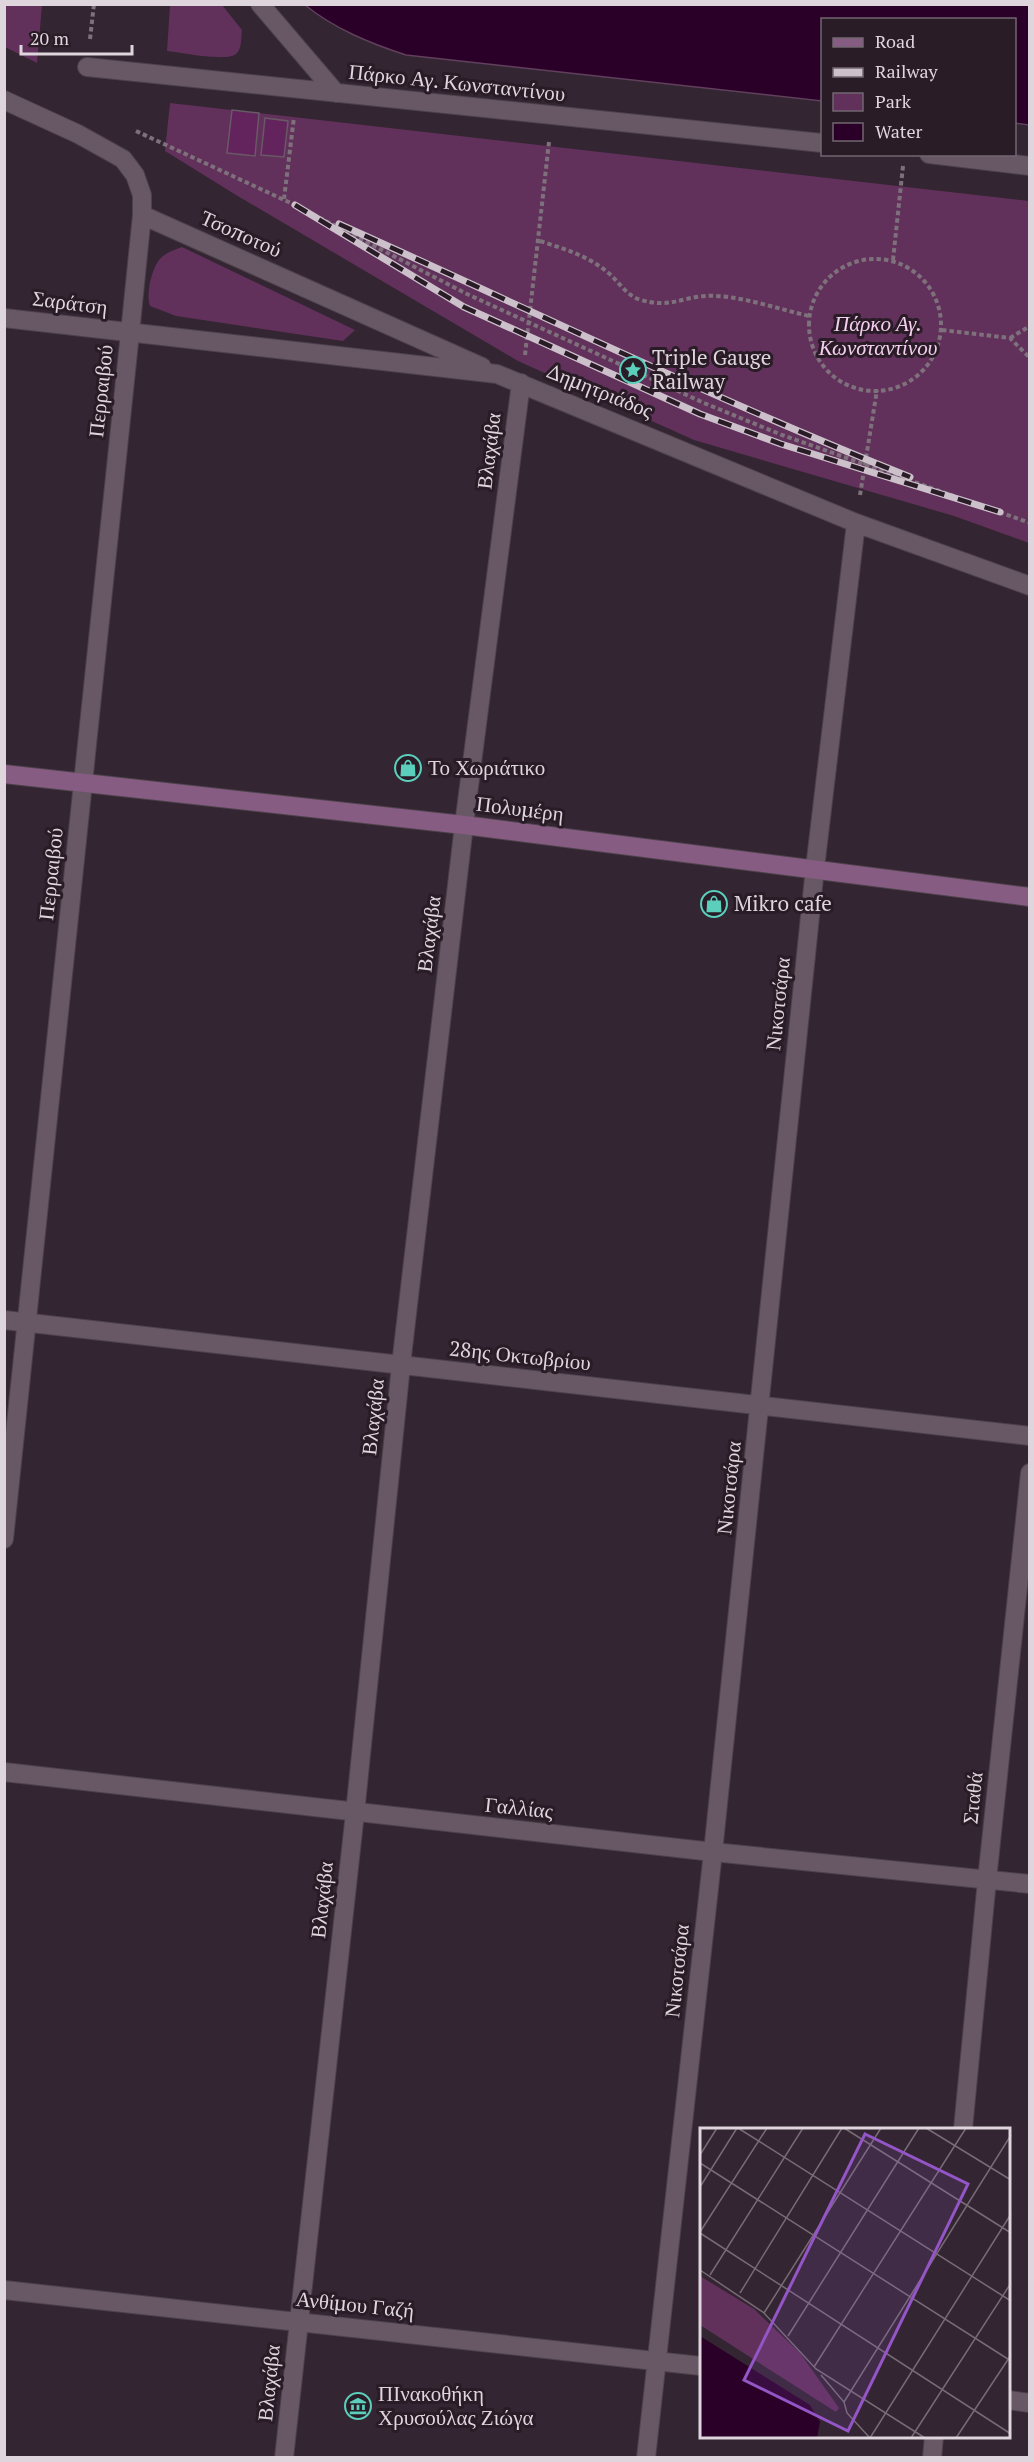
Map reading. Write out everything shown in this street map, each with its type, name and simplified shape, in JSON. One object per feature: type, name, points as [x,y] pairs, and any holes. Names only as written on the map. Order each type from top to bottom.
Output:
[{"type":"main road","name":"Πολυμέρη","points":[[4,774],[464,825],[1029,897]]},
{"type":"street","points":[[260,4],[336,93]]},
{"type":"street","name":"Πάρκο Αγ. Κωνσταντίνου","points":[[87,67],[821,143]]},
{"type":"street","points":[[4,100],[78,134],[123,159],[135,175],[142,195],[142,215]]},
{"type":"street","points":[[946,156],[1029,166]]},
{"type":"street","name":"Περραιβού","points":[[4,1539],[142,215]]},
{"type":"street","name":"Τσοποτού","points":[[142,215],[497,374]]},
{"type":"street","name":"Σαράτση","points":[[4,318],[130,333]]},
{"type":"street","name":"Δημητριάδος","points":[[130,333],[497,374],[521,382],[856,523],[1029,586]]},
{"type":"street","name":"Βλαχάβα","points":[[284,2457],[355,1813],[401,1365],[464,825],[521,382]]},
{"type":"street","name":"Νικοτσάρα","points":[[646,2457],[713,1852],[815,868],[856,523]]},
{"type":"street","name":"28ης Οκτωβρίου","points":[[4,1320],[1029,1436]]},
{"type":"street","name":"Σταθά","points":[[963,2128],[1029,1473]]},
{"type":"street","name":"Γαλλίας","points":[[4,1772],[355,1813],[1029,1884]]},
{"type":"street","name":"Ανθίμου Γαζή","points":[[4,2290],[700,2366]]},
{"type":"street","points":[[1010,2400],[1029,2403]]},
{"type":"street","points":[[932,2457],[934,2438]]},
{"type":"path","points":[[284,199],[297,89]]},
{"type":"path","points":[[521,382],[540,241],[552,115]]},
{"type":"path","points":[[170,146],[284,199],[467,294],[704,403],[865,465],[1029,523]]},
{"type":"path","points":[[893,260],[905,156]]},
{"type":"path","points":[[540,241],[584,255],[639,299],[669,304],[705,296],[731,299],[809,316]]},
{"type":"path","points":[[871,258],[893,260],[914,270],[930,286],[940,307],[942,330],[936,351],[924,370],[908,383],[887,390],[865,391],[845,385],[829,373],[816,356],[810,337],[809,316],[816,294],[829,276],[848,264],[871,258]]},
{"type":"path","points":[[942,330],[1010,338],[1029,326]]},
{"type":"path","points":[[1010,338],[1029,358]]},
{"type":"path","points":[[856,523],[878,390]]},
{"type":"green space","points":[[4,5],[42,5],[37,63],[5,47]]},
{"type":"green space","points":[[170,5],[222,5],[242,30],[239,51],[232,56],[225,57],[167,51]]},
{"type":"green space","name":"Πάρκο Αγ. Κωνσταντίνου","points":[[170,103],[1029,201],[1029,543],[954,516],[694,440],[518,361],[165,151]]},
{"type":"green space","points":[[182,247],[355,330],[343,341],[176,316],[150,306],[150,284],[157,263],[171,251]]},
{"type":"water","points":[[305,5],[1029,5],[1029,125],[1016,123],[1016,18],[821,18],[821,101],[406,55],[379,46],[328,21]]},
{"type":"building","points":[[232,110],[259,113],[255,156],[227,153]]},
{"type":"building","points":[[265,118],[288,121],[284,157],[261,155]]},
{"type":"railway","points":[[295,205],[464,307],[700,414],[781,444],[1000,512]]},
{"type":"railway","points":[[339,224],[694,386],[910,477]]},
{"type":"place","name":"Triple Gauge Railway","points":[[633,370]]},
{"type":"place","name":"Το Χωριάτικο","points":[[408,768]]},
{"type":"place","name":"Mikro cafe","points":[[714,904]]},
{"type":"place","name":"ΠΙνακοθήκη Χρυσούλας Ζιώγα","points":[[358,2406]]}]
